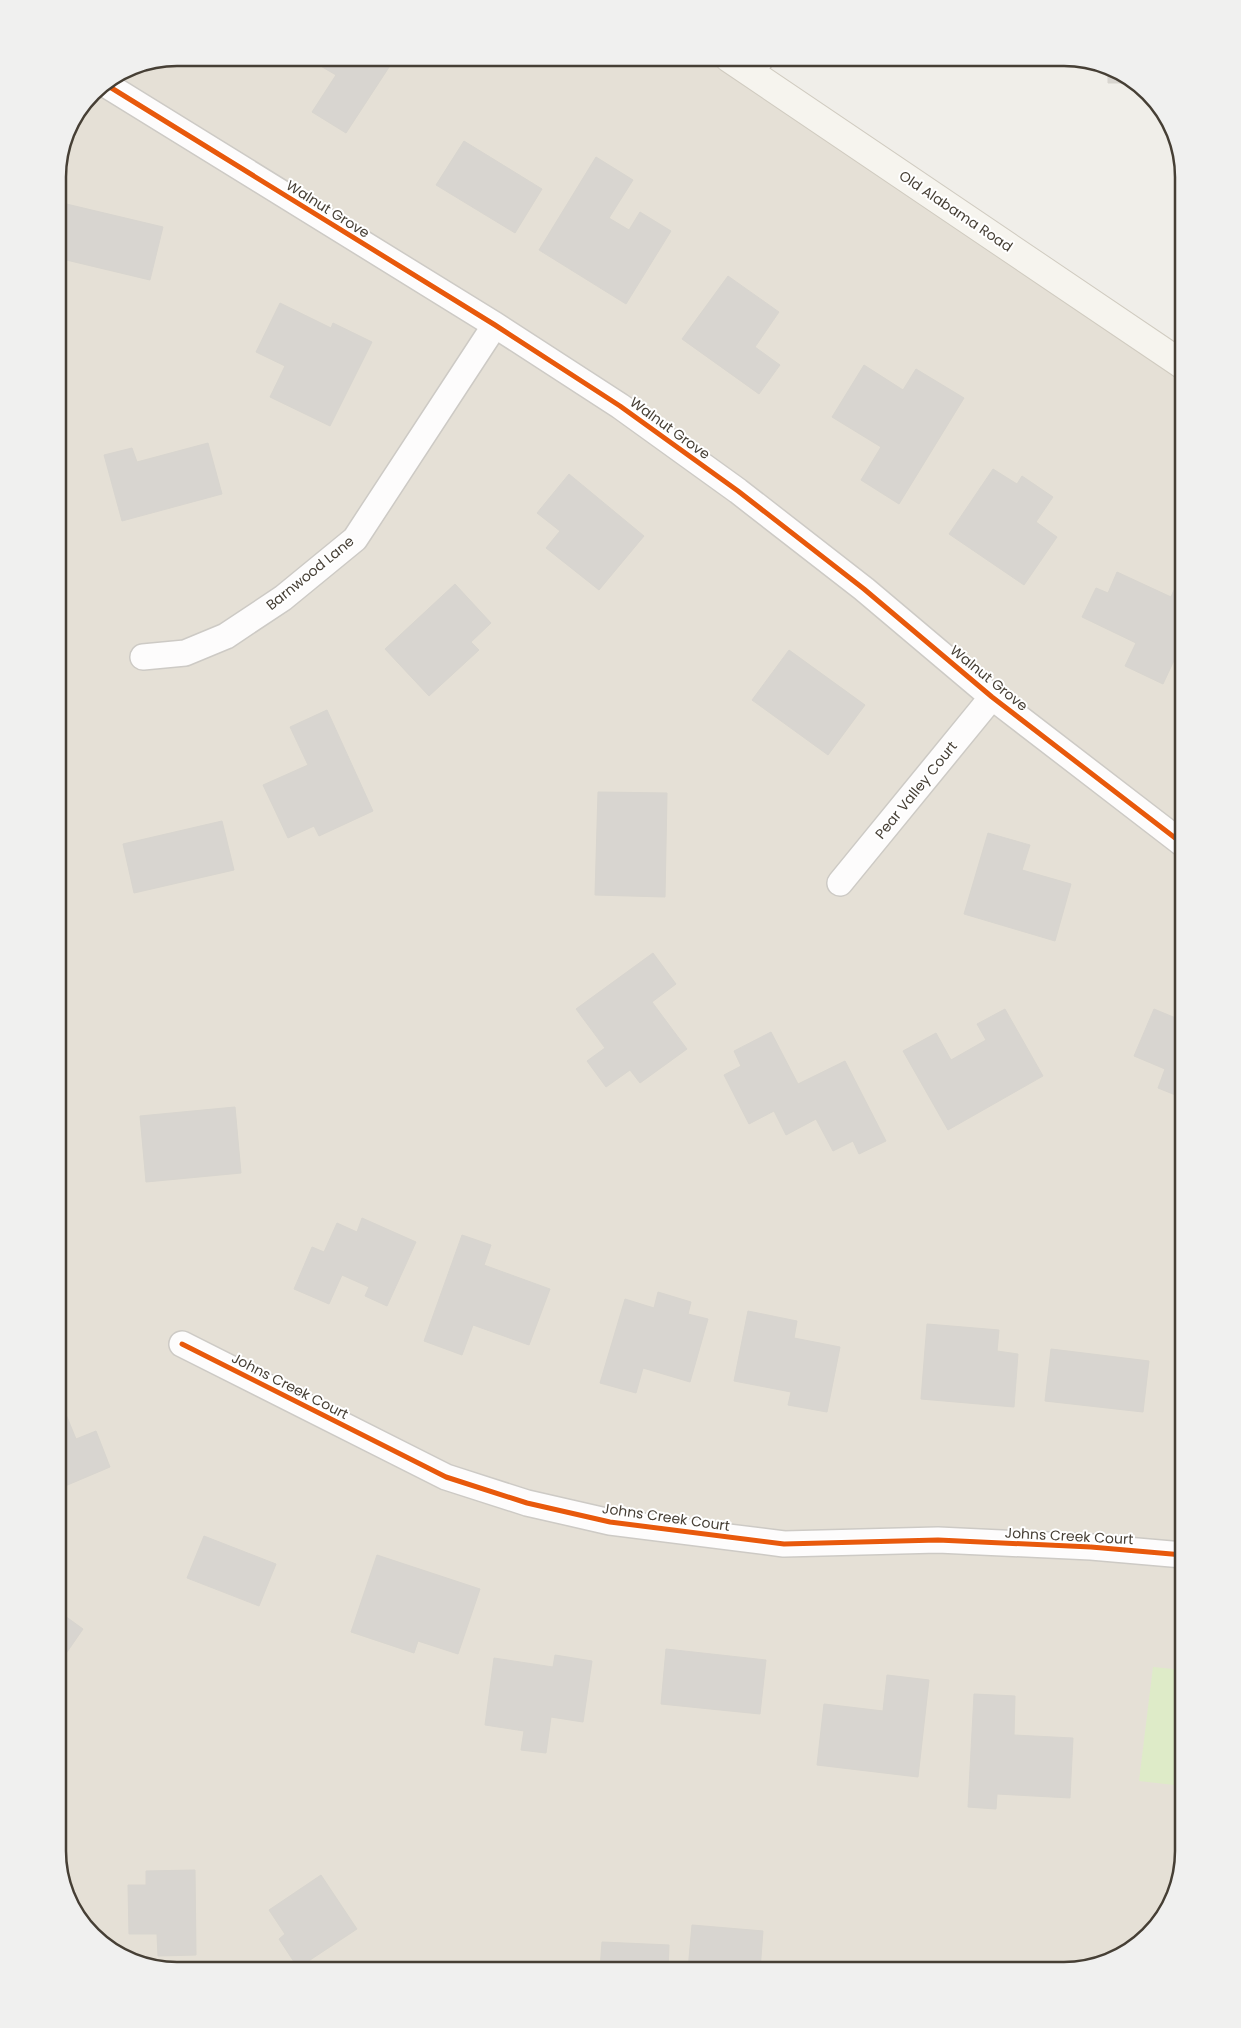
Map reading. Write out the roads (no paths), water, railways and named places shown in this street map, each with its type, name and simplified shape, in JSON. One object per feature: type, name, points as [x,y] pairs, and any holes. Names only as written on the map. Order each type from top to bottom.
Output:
[{"type":"main road","name":"Old Alabama Road","points":[[758,66],[1175,359]]},
{"type":"street","name":"Walnut Grove","points":[[111,88],[495,325],[620,406],[738,491],[864,589],[992,697],[1175,837]]},
{"type":"street","name":"Barnwood Lane","points":[[143,657],[185,653],[226,636],[283,598],[355,538],[495,325]]},
{"type":"street","name":"Pear Valley Court","points":[[840,883],[992,697]]},
{"type":"street","name":"Johns Creek Court","points":[[182,1344],[446,1477],[528,1503],[610,1522],[784,1544],[938,1540],[1091,1547],[1175,1554]]}]
